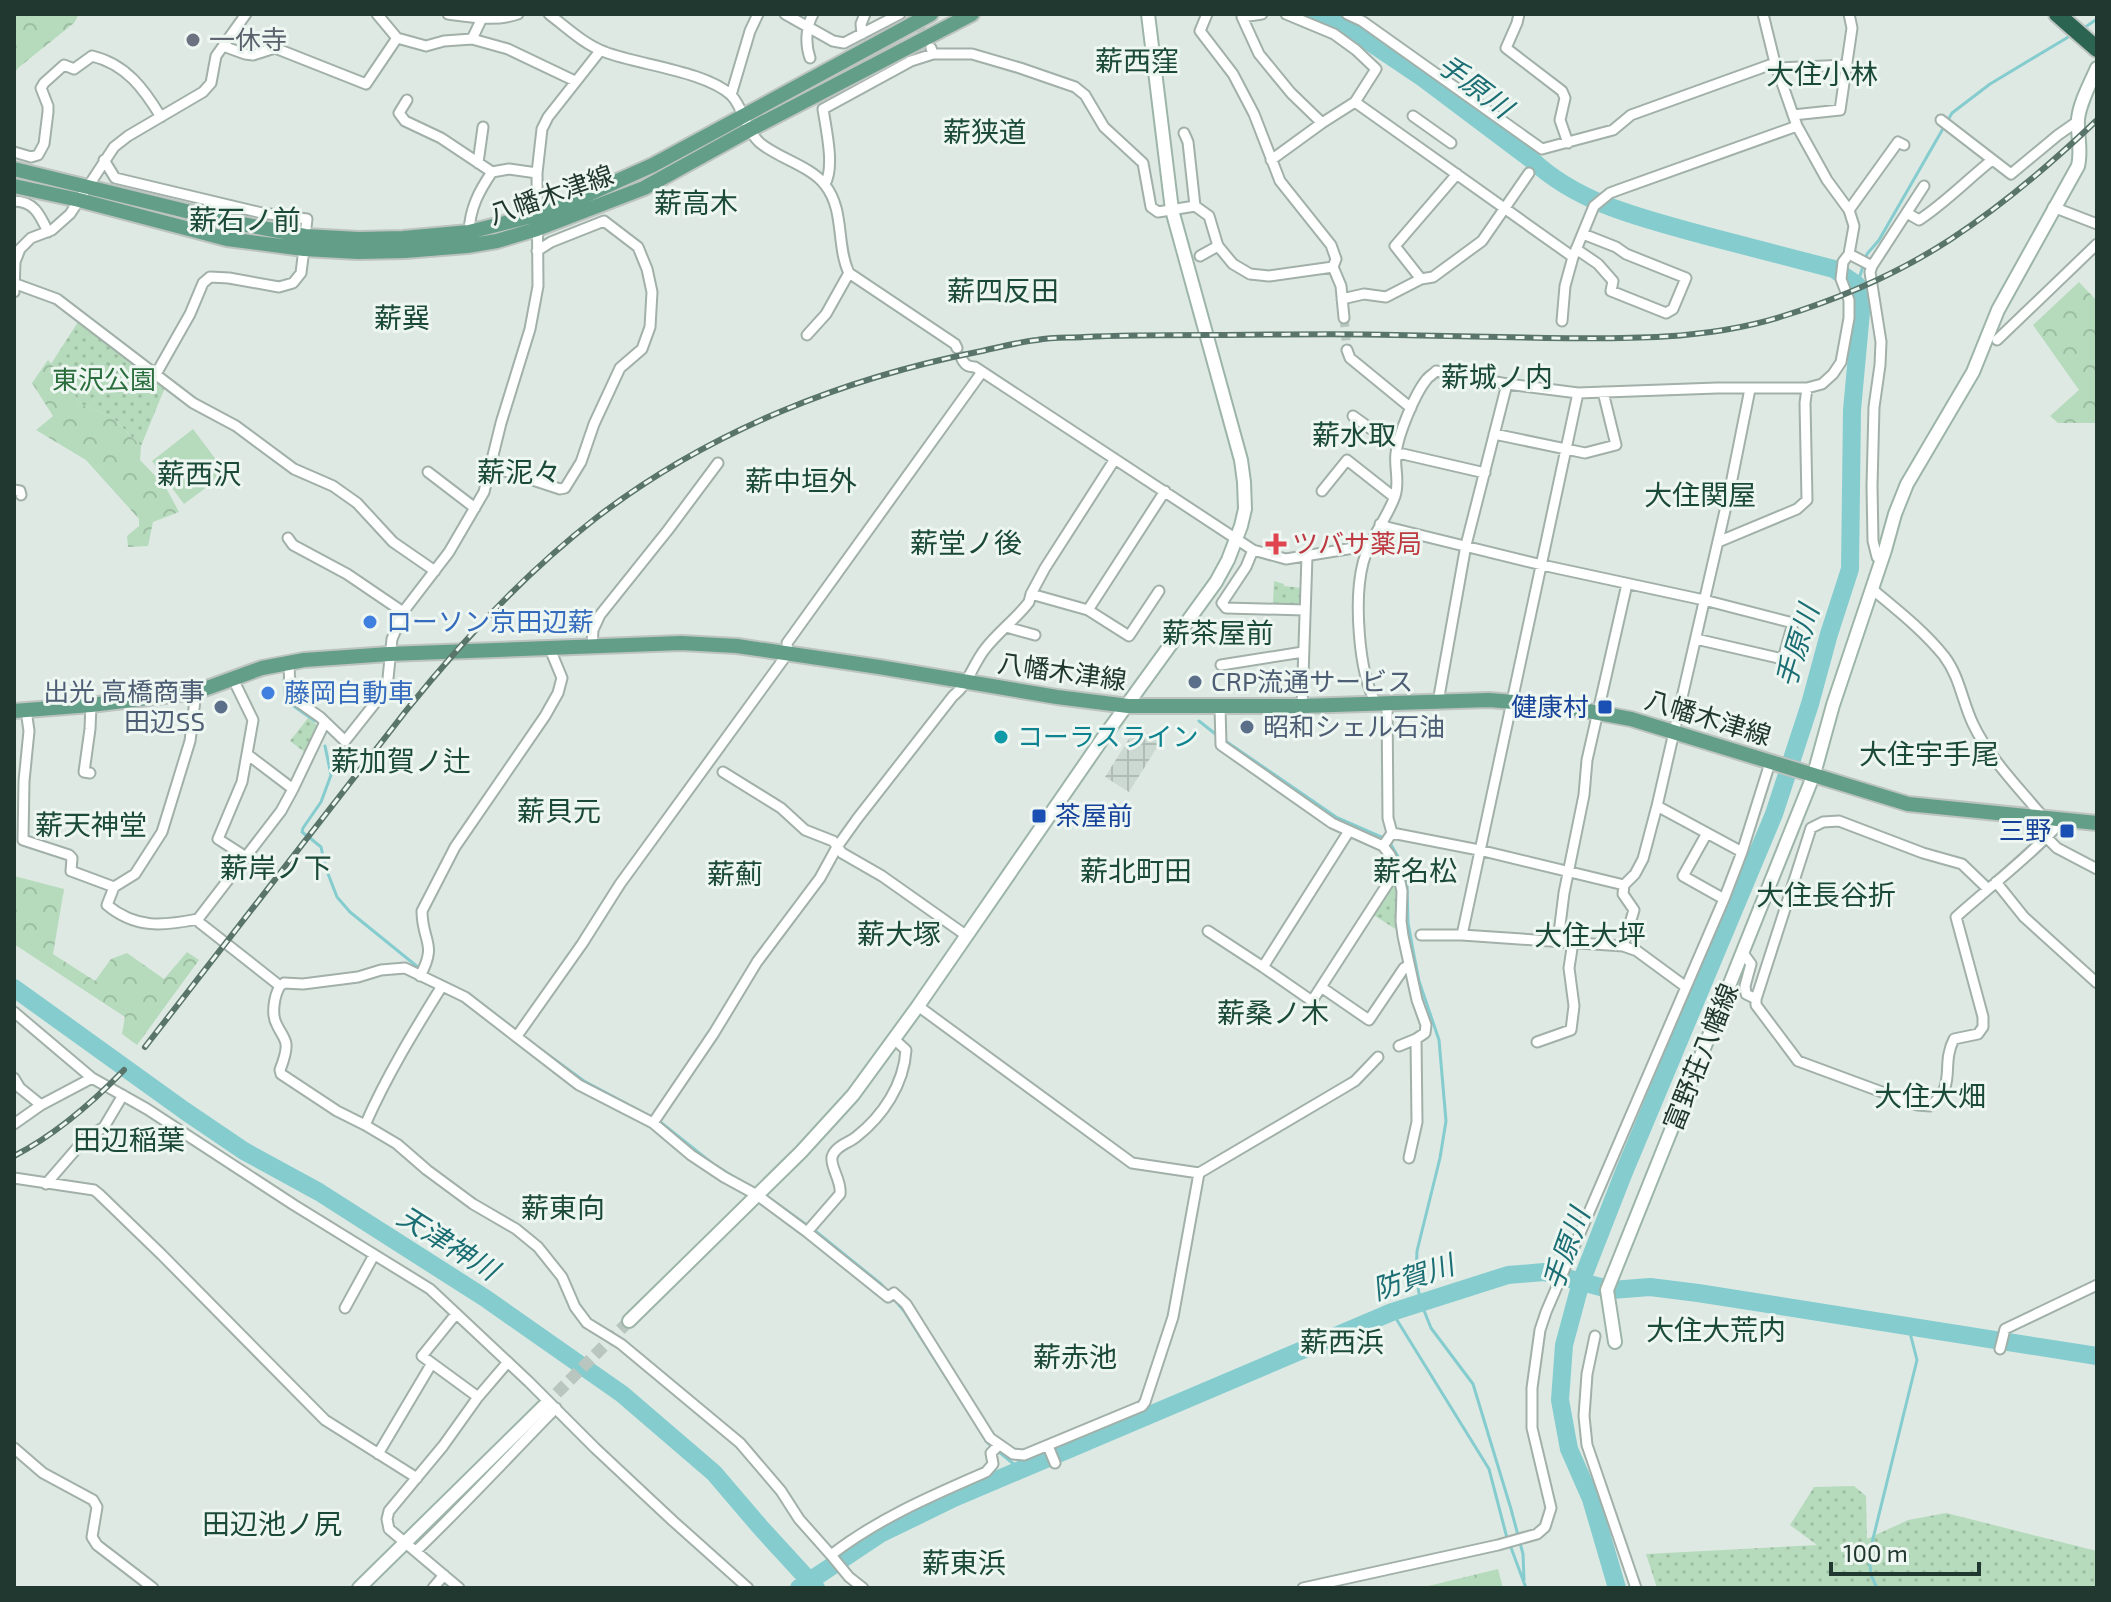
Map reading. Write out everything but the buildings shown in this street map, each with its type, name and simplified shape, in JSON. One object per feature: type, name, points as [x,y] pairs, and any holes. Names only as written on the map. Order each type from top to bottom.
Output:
[{"type":"highway","points":[[2057,14],[2097,49]]},
{"type":"main road","name":"八幡木津線","points":[[304,242],[374,252],[436,249],[497,241],[537,222],[644,188],[747,122],[931,14]]},
{"type":"main road","name":"八幡木津線","points":[[747,122],[972,14]]},
{"type":"main road","name":"八幡木津線","points":[[14,169],[227,239],[304,242],[403,238],[537,222]]},
{"type":"main road","name":"八幡木津線","points":[[14,186],[83,194]]},
{"type":"main road","name":"八幡木津線","points":[[20,711],[196,692],[262,668],[289,663],[389,654],[681,643],[788,653],[1128,706],[1512,701],[1561,706],[1674,732],[1908,804],[2063,820],[2093,819]]},
{"type":"street","points":[[246,14],[216,56],[211,83],[203,92],[114,147],[70,214],[48,232],[31,238],[20,249],[14,262],[15,288],[57,299],[193,403],[236,426],[294,469],[333,486],[357,503],[393,542],[435,571]]},
{"type":"street","points":[[448,14],[510,17],[518,14]]},
{"type":"street","points":[[549,14],[600,51],[691,75],[731,95],[758,141],[825,184],[836,211],[849,273],[955,344],[968,367],[975,367],[1253,550],[1286,559],[1360,547],[1368,550]]},
{"type":"street","points":[[731,95],[758,14]]},
{"type":"street","points":[[785,14],[833,41],[844,43],[900,14]]},
{"type":"street","points":[[810,58],[808,27],[813,14]]},
{"type":"street","points":[[862,34],[861,24],[865,14]]},
{"type":"street","points":[[629,1321],[801,1152],[853,1095],[1216,582],[1237,540],[1245,509],[1241,460],[1172,210],[1148,14]]},
{"type":"street","points":[[1207,14],[1200,31],[1233,74],[1254,114],[1280,181],[1331,245],[1336,259],[1333,267],[1341,286],[1344,318]]},
{"type":"street","points":[[1262,14],[1237,16],[1259,54],[1291,93],[1322,123]]},
{"type":"street","points":[[1271,160],[1355,102],[1376,69],[1334,34],[1286,14]]},
{"type":"street","points":[[1347,14],[1362,21],[1542,149],[1613,130],[1631,115],[1777,66],[1847,65]]},
{"type":"street","points":[[1519,14],[1506,48],[1562,91],[1565,98],[1560,120],[1568,143]]},
{"type":"street","points":[[1399,1046],[1425,1033],[1426,1025],[1409,965],[1401,921],[1402,891],[1387,840],[1382,703],[1370,693],[1359,643],[1363,564],[1394,497],[1398,481],[1398,441],[1411,408],[1427,379],[1436,371],[1578,393],[1807,388],[1822,384],[1833,374],[1841,362],[1849,309],[1841,279],[1854,226],[1849,210],[1827,180],[1797,126],[1763,14]]},
{"type":"street","points":[[1793,115],[1840,110],[1852,28],[1849,14]]},
{"type":"street","points":[[379,15],[397,38],[426,46],[472,39],[508,49],[575,81]]},
{"type":"street","points":[[472,39],[475,16]]},
{"type":"street","points":[[223,46],[253,55],[275,48],[366,84],[397,38]]},
{"type":"street","points":[[289,663],[290,694],[345,741],[387,688],[392,639],[403,612],[449,552],[484,492],[530,329],[538,286],[537,173],[542,129],[600,51]]},
{"type":"street","points":[[825,184],[830,177],[823,109],[932,51],[972,54],[1075,87],[1085,95],[1104,127],[1143,163],[1151,207],[1158,212],[1195,206],[1209,216],[1218,246],[1233,264],[1250,274],[1269,276],[1333,267]]},
{"type":"street","points":[[14,152],[31,157],[38,155],[44,144],[48,106],[41,88],[64,65],[74,69],[92,56],[134,77],[161,117]]},
{"type":"street","points":[[1941,120],[2011,174],[2078,121],[2097,68]]},
{"type":"street","points":[[407,100],[399,113],[405,121],[441,138],[492,172],[509,169],[537,173]]},
{"type":"street","points":[[1355,102],[1505,209],[1574,253],[1598,264],[1613,281],[1611,291],[1666,313],[1673,309],[1686,278],[1583,234]]},
{"type":"street","points":[[1413,116],[1451,143]]},
{"type":"street","name":"富野荘八幡線","points":[[1615,1342],[1607,1290],[1743,953],[1810,773],[1895,514],[1907,484],[1973,372],[1998,310],[2078,166],[2081,154],[2078,121]]},
{"type":"street","points":[[1562,321],[1565,286],[1574,253],[1594,206],[1610,193],[1797,126]]},
{"type":"street","points":[[478,163],[483,127]]},
{"type":"street","points":[[1419,147],[1432,129]]},
{"type":"street","points":[[1184,133],[1188,142],[1195,206]]},
{"type":"street","points":[[1849,210],[1898,142],[1904,145]]},
{"type":"street","points":[[104,160],[115,178],[262,213],[307,219],[301,273],[293,283],[279,287],[210,277],[203,283],[190,314],[156,374]]},
{"type":"street","points":[[1907,213],[1919,220],[1992,160]]},
{"type":"street","points":[[469,232],[470,213],[492,172]]},
{"type":"street","points":[[1342,299],[1364,294],[1386,297],[1421,279],[1433,277],[1482,241],[1529,173]]},
{"type":"street","points":[[1421,279],[1395,246],[1457,174]]},
{"type":"street","points":[[1867,263],[1907,213],[1924,186]]},
{"type":"street","points":[[14,201],[26,202],[33,207],[48,232]]},
{"type":"street","points":[[2053,207],[2097,224]]},
{"type":"street","points":[[490,466],[565,488],[581,462],[594,424],[620,368],[642,349],[650,327],[652,292],[638,247],[604,221],[551,242],[537,251]]},
{"type":"street","points":[[1997,340],[2097,244]]},
{"type":"street","points":[[1200,256],[1218,246]]},
{"type":"street","points":[[1846,258],[1867,263]]},
{"type":"street","points":[[1867,263],[1881,342],[1874,407],[1872,486],[1873,541],[1877,557],[1882,561]]},
{"type":"street","points":[[807,335],[826,314],[849,273]]},
{"type":"street","points":[[1347,350],[1350,358],[1411,408]]},
{"type":"street","points":[[519,1033],[620,884],[788,653],[787,643],[982,372]]},
{"type":"street","points":[[1438,702],[1466,545],[1507,384]]},
{"type":"street","points":[[1718,542],[1797,509],[1807,500],[1807,388]]},
{"type":"street","points":[[1623,946],[1634,910],[1623,894],[1624,885],[1643,859],[1657,806],[1750,389]]},
{"type":"street","points":[[1494,434],[1585,453],[1616,445],[1603,392]]},
{"type":"street","points":[[1462,935],[1578,393]]},
{"type":"street","points":[[1353,416],[1385,439],[1398,441]]},
{"type":"street","points":[[1396,456],[1403,454],[1485,473]]},
{"type":"street","points":[[655,1120],[757,962],[820,878],[837,847],[965,682],[981,654],[1029,602],[1045,568],[1115,459]]},
{"type":"street","points":[[1322,491],[1347,460],[1394,497]]},
{"type":"street","points":[[592,646],[593,630],[600,615],[718,463]]},
{"type":"street","points":[[428,472],[475,508]]},
{"type":"street","points":[[1088,610],[1165,491]]},
{"type":"street","points":[[1380,524],[1793,623],[1783,659],[1696,639]]},
{"type":"street","points":[[288,538],[293,545],[347,574],[403,612]]},
{"type":"street","points":[[1253,550],[1242,574],[1222,603],[1226,608],[1305,610]]},
{"type":"street","points":[[1302,706],[1307,556]]},
{"type":"street","points":[[1558,941],[1584,795],[1587,760],[1627,584]]},
{"type":"street","points":[[1872,589],[1919,628],[1945,658],[1955,673],[1972,722],[1984,744],[2043,817]]},
{"type":"street","points":[[1031,594],[1088,610],[1129,636],[1159,591]]},
{"type":"street","points":[[1006,627],[1028,637]]},
{"type":"street","points":[[421,972],[430,952],[422,911],[455,847],[558,693],[562,678],[550,649]]},
{"type":"street","points":[[1221,665],[1303,652]]},
{"type":"street","points":[[233,679],[253,720],[242,782],[218,839],[246,857]]},
{"type":"street","points":[[196,692],[190,741],[162,832],[135,874],[114,887],[107,905],[118,914],[143,925],[198,919],[281,811],[325,722]]},
{"type":"street","points":[[90,773],[84,772],[91,705]]},
{"type":"street","points":[[1220,707],[1221,745],[1332,823],[1349,831],[1387,840],[1479,850],[1624,885]]},
{"type":"street","points":[[20,711],[29,731],[19,781],[23,840],[69,855],[72,858],[71,871],[114,887]]},
{"type":"street","points":[[247,754],[293,789]]},
{"type":"street","points":[[1303,1588],[1498,1545],[1537,1534],[1545,1527],[1551,1508],[1532,1428],[1532,1388],[1540,1330],[1724,899],[1773,764]]},
{"type":"street","points":[[723,772],[781,808],[805,830],[833,841],[842,853],[882,876],[967,936]]},
{"type":"street","points":[[1657,806],[1742,852]]},
{"type":"street","points":[[1988,889],[1962,864],[1923,853],[1839,821],[1823,822],[1811,828],[1756,1005],[1798,1061],[1917,1105],[1930,1106],[1945,1090],[1950,1047],[1954,1039],[1978,1034],[1983,1027],[1956,917],[2047,838],[2063,820]]},
{"type":"street","points":[[1263,967],[1349,831]]},
{"type":"street","points":[[1707,833],[1683,876],[1724,899]]},
{"type":"street","points":[[2047,838],[2057,848],[2097,869]]},
{"type":"street","points":[[1208,931],[1312,1001],[1392,877],[1398,873]]},
{"type":"street","points":[[1996,882],[2024,917],[2097,983]]},
{"type":"street","points":[[198,919],[280,986]]},
{"type":"street","points":[[1421,935],[1623,946],[1637,951],[1686,987]]},
{"type":"street","points":[[1537,1042],[1571,1030],[1574,1006],[1569,968],[1573,942]]},
{"type":"street","points":[[1743,953],[1751,964],[1746,994],[1756,999]]},
{"type":"street","points":[[1321,987],[1369,1020],[1409,965]]},
{"type":"street","points":[[863,1588],[849,1577],[799,1519],[781,1491],[740,1443],[621,1344],[587,1323],[575,1307],[562,1277],[538,1247],[516,1229],[473,1204],[397,1144],[337,1111],[281,1074],[287,1046],[274,1016],[276,993],[280,986],[405,968],[421,972],[465,997],[519,1033],[579,1085],[655,1120],[691,1155],[810,1228],[888,1297],[894,1293],[906,1304],[990,1438],[1013,1454],[1024,1455],[1049,1448],[1145,1402],[1173,1317],[1199,1173]]},
{"type":"street","points":[[365,1125],[394,1063],[442,986]]},
{"type":"street","points":[[918,1006],[1132,1163],[1199,1173],[1355,1081],[1378,1057]]},
{"type":"street","points":[[14,1012],[92,1078],[430,1289],[508,1362],[550,1407],[748,1588]]},
{"type":"street","points":[[810,1228],[840,1194],[833,1154],[874,1121],[902,1078],[906,1050],[894,1039]]},
{"type":"street","points":[[1409,1158],[1417,1122],[1416,1039]]},
{"type":"street","points":[[14,1078],[20,1088],[41,1105]]},
{"type":"street","points":[[14,1124],[41,1105],[92,1078]]},
{"type":"street","points":[[46,1184],[84,1140],[104,1127],[123,1095]]},
{"type":"street","points":[[14,1178],[94,1190],[153,1245],[325,1420],[417,1478]]},
{"type":"street","points":[[345,1308],[374,1255]]},
{"type":"street","points":[[2000,1349],[2005,1329],[2097,1285]]},
{"type":"street","points":[[456,1314],[422,1356],[478,1397]]},
{"type":"street","points":[[1595,1336],[1587,1374],[1584,1416],[1587,1445],[1636,1588]]},
{"type":"street","points":[[459,1588],[389,1529],[387,1519],[389,1511],[508,1362]]},
{"type":"street","points":[[378,1454],[432,1363]]},
{"type":"street","points":[[359,1588],[550,1407]]},
{"type":"street","points":[[416,1551],[466,1503],[550,1407]]},
{"type":"street","points":[[831,1555],[859,1533],[916,1502],[986,1472],[993,1464],[991,1453],[999,1445]]},
{"type":"street","points":[[14,1448],[43,1473],[93,1500],[97,1507],[92,1537],[97,1545],[153,1588]]},
{"type":"street","points":[[1049,1448],[1055,1463]]},
{"type":"street","points":[[433,1588],[444,1575]]},
{"type":"shaded area","points":[[1137,726],[1161,741],[1129,792],[1105,777]]},
{"type":"green space","points":[[14,14],[79,14],[74,23],[14,74]]},
{"type":"green space","points":[[2079,282],[2097,301],[2097,423],[2058,423],[2050,416],[2079,390],[2033,325]]},
{"type":"green space","name":"東沢公園","points":[[78,322],[166,385],[141,446],[112,417],[78,403],[72,389],[51,364]]},
{"type":"green space","points":[[48,360],[73,389],[78,403],[112,417],[141,446],[140,460],[165,486],[179,512],[153,522],[148,546],[128,547],[127,536],[139,526],[139,519],[86,460],[36,430],[53,416],[32,383]]},
{"type":"green space","points":[[193,429],[226,473],[184,504],[152,461]]},
{"type":"green space","points":[[1274,581],[1284,586],[1302,588],[1302,600],[1296,605],[1273,603]]},
{"type":"green space","points":[[308,718],[317,725],[317,733],[307,754],[290,741]]},
{"type":"green space","points":[[14,876],[64,889],[53,954],[95,981],[111,959],[127,953],[164,979],[187,952],[199,960],[137,1045],[122,1034],[125,1017],[14,944]]},
{"type":"green space","points":[[1395,877],[1400,881],[1400,932],[1372,914]]},
{"type":"green space","points":[[1854,1486],[1866,1496],[1867,1539],[1908,1520],[1946,1513],[2097,1551],[2097,1588],[1657,1588],[1646,1554],[1817,1545],[1790,1525],[1814,1487]]},
{"type":"green space","points":[[1498,1569],[1503,1588],[1420,1588]]},
{"type":"waterway","name":"手原川","points":[[1312,14],[1347,28],[1368,41],[1423,78],[1550,175],[1591,199],[1657,222],[1834,269],[1857,285],[1861,312],[1852,410],[1850,569],[1774,814],[1624,1172],[1581,1282],[1564,1345],[1560,1400],[1569,1449],[1591,1499],[1617,1588]]},
{"type":"waterway","points":[[2084,28],[2097,19]]},
{"type":"waterway","points":[[1857,285],[1867,254],[1879,240],[1952,113],[1990,84],[2070,36]]},
{"type":"waterway","points":[[284,680],[285,700],[315,721]]},
{"type":"waterway","points":[[1199,721],[1218,736]]},
{"type":"waterway","points":[[1224,740],[1336,817],[1384,838]]},
{"type":"waterway","points":[[307,836],[302,832],[303,828],[321,802],[331,775],[325,746]]},
{"type":"waterway","points":[[310,838],[321,847],[337,897],[350,912],[419,968]]},
{"type":"waterway","points":[[1390,843],[1400,860],[1407,885],[1408,923],[1419,981],[1439,1040],[1446,1121],[1417,1251],[1416,1278],[1431,1328],[1473,1384],[1523,1554],[1524,1580]]},
{"type":"waterway","points":[[426,973],[455,987]]},
{"type":"waterway","name":"天津神川","points":[[14,988],[244,1151],[319,1192],[485,1298],[622,1394],[714,1473],[816,1588]]},
{"type":"waterway","points":[[475,999],[517,1031]]},
{"type":"waterway","points":[[529,1041],[584,1081],[659,1121],[713,1164],[742,1182]]},
{"type":"waterway","points":[[772,1200],[808,1226]]},
{"type":"waterway","points":[[814,1230],[888,1292]]},
{"type":"waterway","name":"防賀川","points":[[799,1588],[880,1534],[954,1498],[1392,1312],[1508,1275],[1544,1272],[1612,1290],[1650,1287],[1698,1293],[2097,1356]]},
{"type":"waterway","points":[[893,1298],[988,1443],[1021,1470]]},
{"type":"waterway","points":[[1392,1312],[1489,1469],[1507,1538]]},
{"type":"waterway","points":[[1877,1588],[1871,1575],[1869,1555],[1917,1360],[1908,1325]]},
{"type":"waterway","points":[[1510,1545],[1526,1588]]},
{"type":"tunnel","points":[[912,14],[928,43]]},
{"type":"tunnel","points":[[1344,318],[1347,350]]},
{"type":"tunnel","points":[[544,1406],[629,1321]]},
{"type":"railway","points":[[145,1047],[405,712],[495,609],[596,518],[639,487],[731,434],[780,412],[879,376],[930,362],[1049,338],[1325,334],[1635,338],[1694,334],[1752,325],[1846,293],[1890,274],[1931,251],[2008,198],[2097,120]]},
{"type":"railway","points":[[14,1156],[72,1118],[124,1070]]},
{"type":"place","name":"一休寺","points":[[193,40]]},
{"type":"place","name":"ツバサ薬局","points":[[1276,544]]},
{"type":"place","name":"ローソン京田辺薪","points":[[370,622]]},
{"type":"place","name":"CRP流通サービス","points":[[1195,682]]},
{"type":"place","name":"藤岡自動車","points":[[268,693]]},
{"type":"place","name":"出光 高橋商事 田辺SS","points":[[221,707]]},
{"type":"place","name":"健康村","points":[[1605,707]]},
{"type":"place","name":"昭和シェル石油","points":[[1247,727]]},
{"type":"place","name":"コーラスライン","points":[[1001,737]]},
{"type":"place","name":"茶屋前","points":[[1039,816]]},
{"type":"place","name":"三野","points":[[2067,831]]},
{"type":"district","name":"薪西窪","points":[[1137,61]]},
{"type":"district","name":"大住小林","points":[[1822,74]]},
{"type":"district","name":"薪狭道","points":[[985,132]]},
{"type":"district","name":"薪高木","points":[[696,203]]},
{"type":"district","name":"薪石ノ前","points":[[245,220]]},
{"type":"district","name":"薪四反田","points":[[1003,291]]},
{"type":"district","name":"薪巽","points":[[402,318]]},
{"type":"district","name":"薪城ノ内","points":[[1497,377]]},
{"type":"district","name":"薪水取","points":[[1354,435]]},
{"type":"district","name":"薪泥々","points":[[519,472]]},
{"type":"district","name":"薪西沢","points":[[199,474]]},
{"type":"district","name":"薪中垣外","points":[[801,481]]},
{"type":"district","name":"大住関屋","points":[[1700,495]]},
{"type":"district","name":"薪堂ノ後","points":[[966,543]]},
{"type":"district","name":"薪茶屋前","points":[[1218,633]]},
{"type":"district","name":"大住宇手尾","points":[[1929,754]]},
{"type":"district","name":"薪加賀ノ辻","points":[[401,761]]},
{"type":"district","name":"薪貝元","points":[[559,811]]},
{"type":"district","name":"薪天神堂","points":[[91,825]]},
{"type":"district","name":"薪岸ノ下","points":[[276,868]]},
{"type":"district","name":"薪北町田","points":[[1136,871]]},
{"type":"district","name":"薪名松","points":[[1415,871]]},
{"type":"district","name":"薪薊","points":[[735,874]]},
{"type":"district","name":"大住長谷折","points":[[1826,895]]},
{"type":"district","name":"薪大塚","points":[[899,934]]},
{"type":"district","name":"大住大坪","points":[[1590,935]]},
{"type":"district","name":"薪桑ノ木","points":[[1273,1013]]},
{"type":"district","name":"大住大畑","points":[[1930,1096]]},
{"type":"district","name":"田辺稲葉","points":[[129,1140]]},
{"type":"district","name":"薪東向","points":[[563,1208]]},
{"type":"district","name":"大住大荒内","points":[[1716,1330]]},
{"type":"district","name":"薪西浜","points":[[1342,1342]]},
{"type":"district","name":"薪赤池","points":[[1075,1357]]},
{"type":"district","name":"田辺池ノ尻","points":[[272,1524]]},
{"type":"district","name":"薪東浜","points":[[964,1563]]}]
